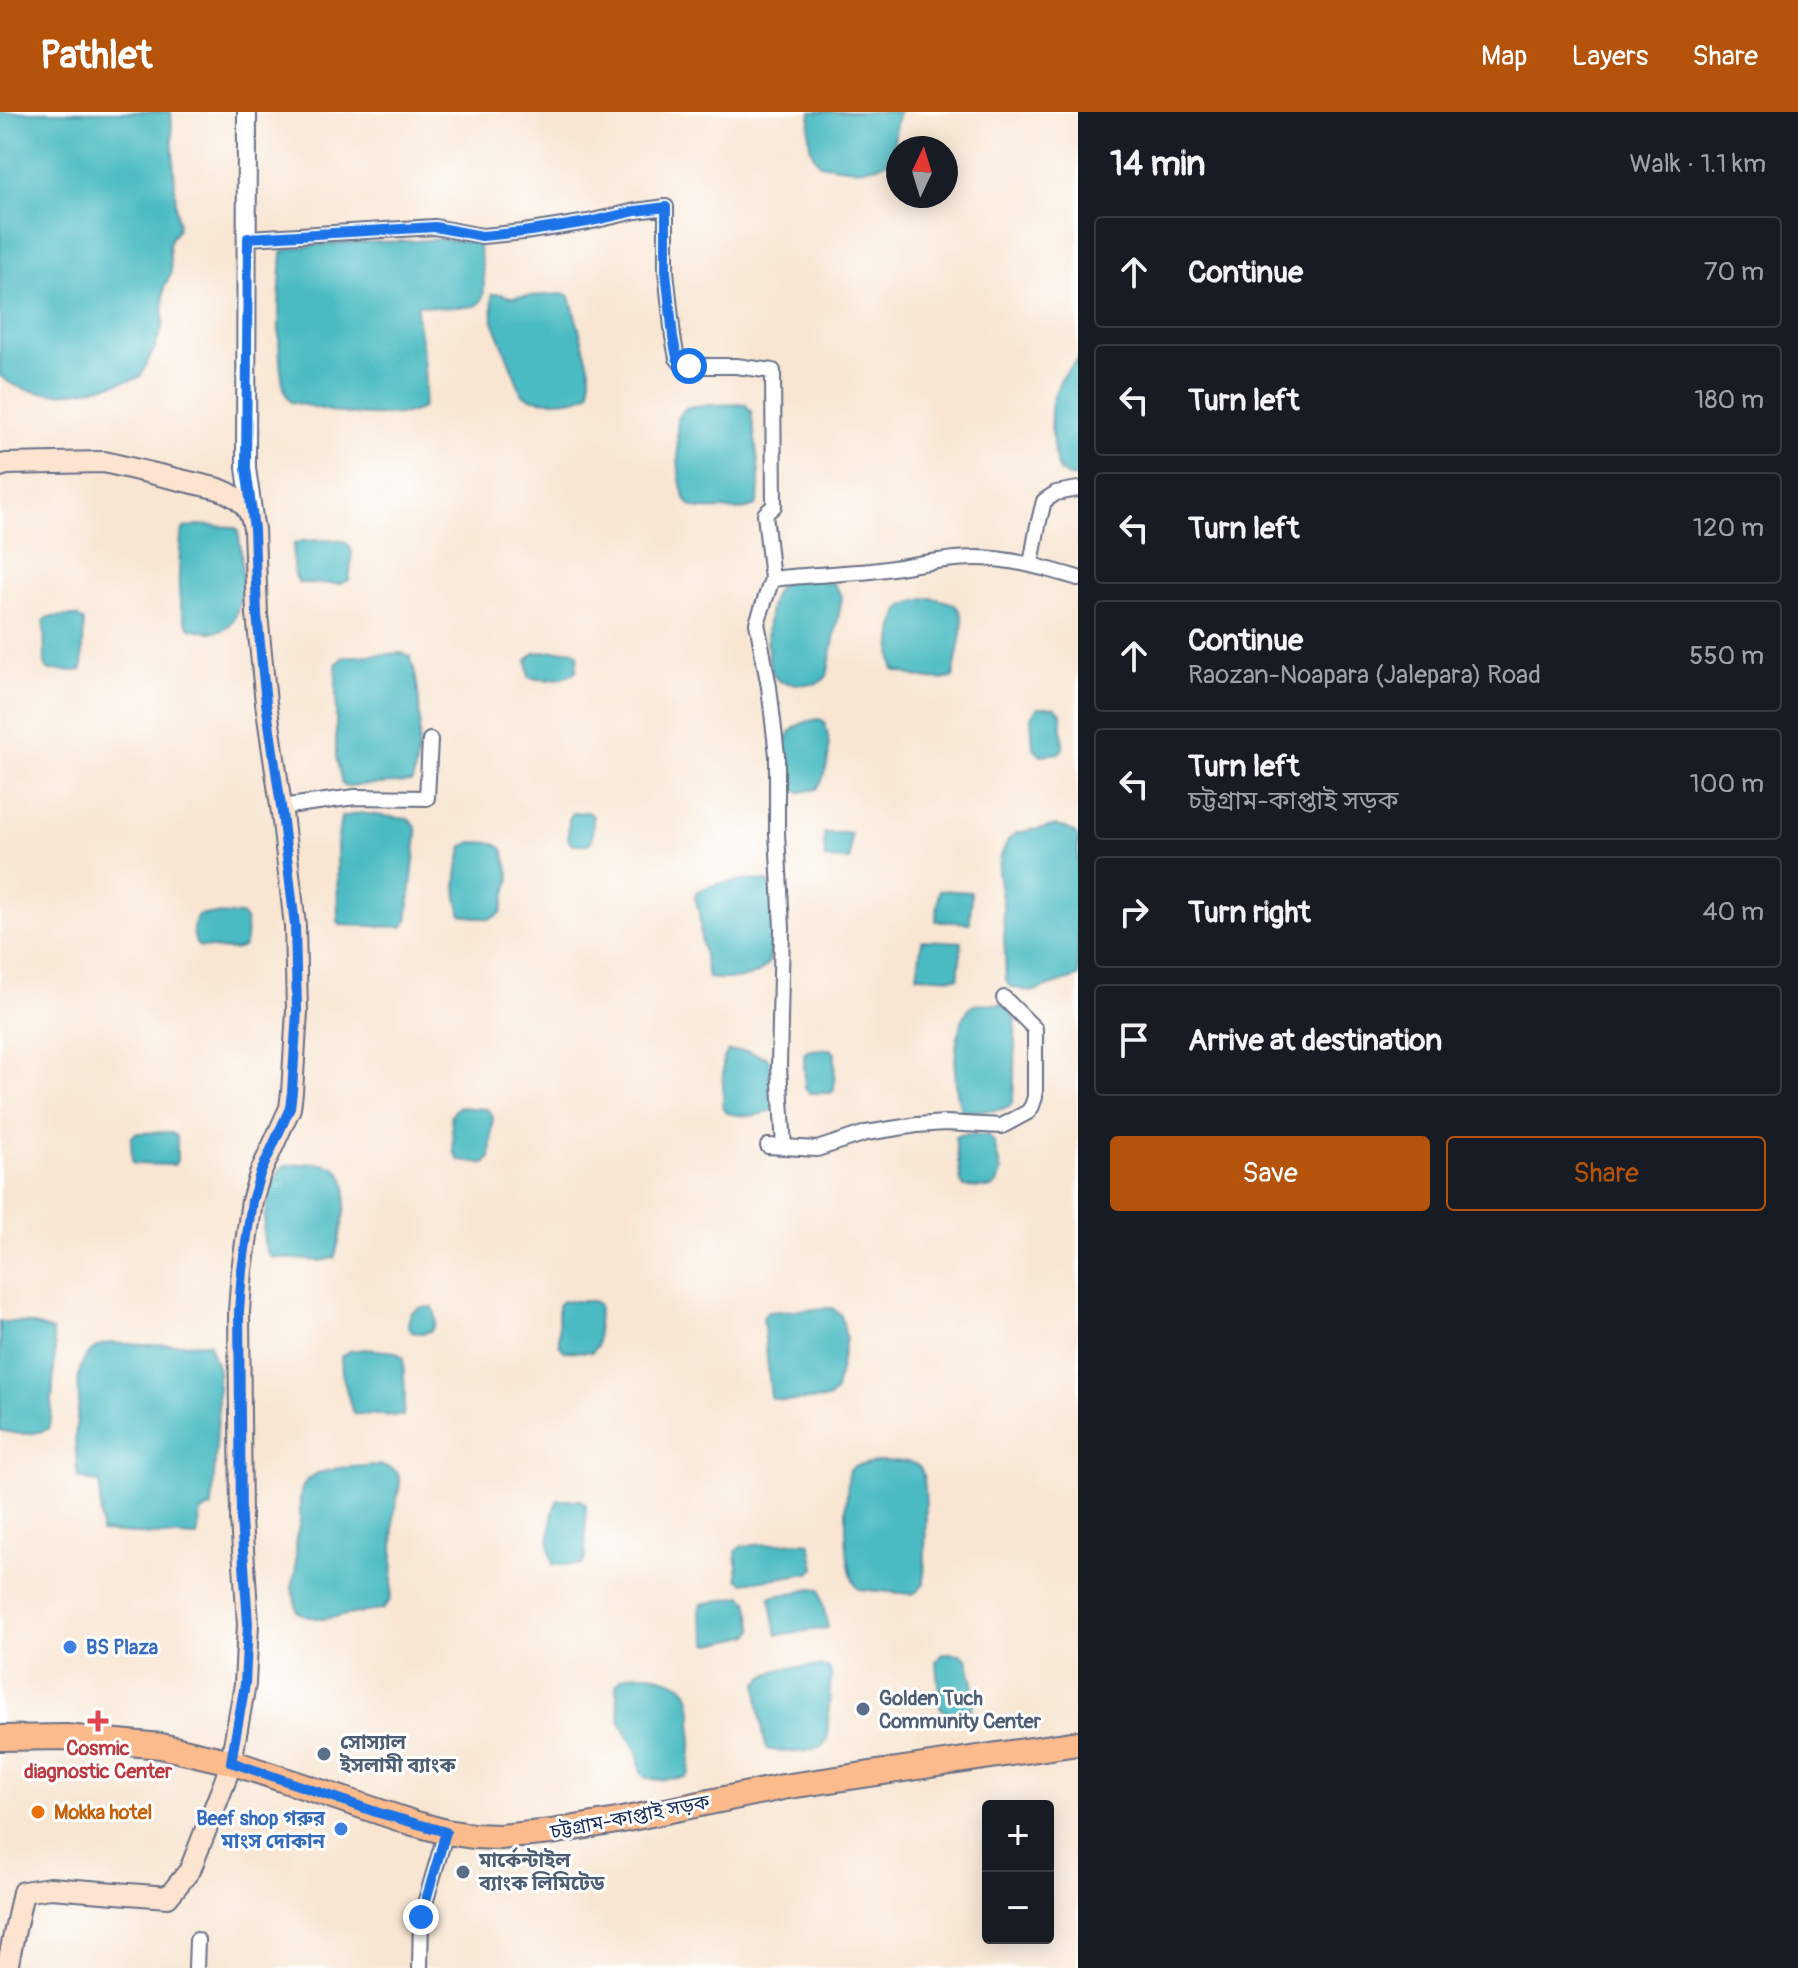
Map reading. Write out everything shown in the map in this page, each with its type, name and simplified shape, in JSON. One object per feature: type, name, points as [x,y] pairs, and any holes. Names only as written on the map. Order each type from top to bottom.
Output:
[{"type":"main road","points":[[0,466],[104,462],[219,489],[248,507],[253,518],[257,614],[266,703],[295,926],[297,1011],[290,1108],[260,1174],[247,1229],[242,1270],[239,1311],[241,1520],[248,1624],[245,1684],[231,1762],[190,1870],[168,1897],[50,1888],[23,1892],[7,1968]]},
{"type":"main road","name":"চট্টগ্রাম-কাপ্তাই সড়ক","points":[[0,1738],[37,1736],[161,1746],[231,1762],[379,1813],[446,1832],[500,1837],[617,1821],[783,1787],[1078,1743]]},
{"type":"street","points":[[247,112],[246,468],[253,518]]},
{"type":"street","points":[[248,238],[435,227],[482,236],[588,222],[666,207],[666,271],[677,358],[689,366],[736,366],[773,371],[774,506],[765,514],[772,579],[757,623],[777,755],[782,928],[779,1067],[784,1147]]},
{"type":"street","points":[[1031,564],[1044,501],[1056,493],[1078,489]]},
{"type":"street","points":[[772,579],[977,558],[1031,564],[1078,578]]},
{"type":"street","points":[[281,807],[355,797],[427,798],[430,740]]},
{"type":"street","points":[[768,1146],[817,1149],[866,1133],[917,1125],[1002,1126],[1028,1112],[1035,1097],[1035,1029],[1004,998]]},
{"type":"street","points":[[420,1968],[421,1917],[446,1832]]},
{"type":"street","points":[[196,1968],[197,1940]]},
{"type":"water","points":[[0,112],[171,112],[178,224],[169,245],[171,273],[164,287],[163,325],[140,377],[87,390],[51,393],[16,386],[0,376]]},
{"type":"water","points":[[811,112],[899,112],[895,136],[886,136],[886,162],[877,166],[848,168],[820,164],[812,152],[809,133]]},
{"type":"water","points":[[440,239],[478,243],[484,276],[483,294],[481,301],[473,306],[418,304],[425,379],[423,407],[394,415],[368,415],[335,412],[291,402],[285,392],[280,355],[283,251],[322,244]]},
{"type":"water","points":[[492,294],[510,297],[565,294],[570,297],[590,369],[590,392],[556,401],[522,394],[493,321]]},
{"type":"water","points":[[1078,360],[1078,477],[1073,477],[1065,475],[1058,467],[1052,439],[1051,409],[1062,380]]},
{"type":"water","points":[[746,405],[751,412],[759,473],[756,506],[738,510],[695,508],[685,498],[682,488],[677,418],[686,408]]},
{"type":"water","points":[[197,525],[233,527],[237,529],[239,539],[242,581],[238,609],[227,628],[218,631],[190,628],[181,608],[181,535],[184,528]]},
{"type":"water","points":[[342,541],[349,545],[352,553],[349,580],[340,584],[299,583],[293,564],[294,544]]},
{"type":"water","points":[[815,580],[834,584],[842,597],[827,676],[811,684],[783,682],[776,678],[769,660],[768,618],[774,594],[782,585]]},
{"type":"water","points":[[930,598],[952,604],[962,616],[953,677],[947,679],[932,679],[894,670],[893,636],[900,611],[910,603]]},
{"type":"water","points":[[77,616],[84,622],[82,669],[48,670],[45,665],[44,621],[48,617]]},
{"type":"water","points":[[571,650],[578,654],[576,671],[553,679],[529,677],[527,660],[534,653]]},
{"type":"water","points":[[402,653],[410,656],[419,702],[419,736],[412,782],[342,784],[336,757],[336,665],[343,657]]},
{"type":"water","points":[[1038,707],[1055,707],[1061,713],[1063,748],[1059,753],[1040,755],[1033,748],[1031,717]]},
{"type":"water","points":[[818,719],[824,721],[829,747],[821,781],[817,789],[800,792],[788,789],[785,758],[789,734],[799,725]]},
{"type":"water","points":[[588,812],[593,816],[592,840],[588,844],[572,844],[568,839],[569,819],[573,813]]},
{"type":"water","points":[[360,813],[408,819],[415,825],[417,835],[407,921],[402,927],[340,925],[338,921],[337,844],[341,817]]},
{"type":"water","points":[[1054,826],[1074,832],[1078,838],[1078,977],[1031,992],[1009,986],[1006,980],[1003,905],[998,871],[1008,840],[1016,833]]},
{"type":"water","points":[[824,833],[851,833],[850,860],[825,859]]},
{"type":"water","points":[[472,842],[495,843],[503,849],[510,878],[501,913],[490,919],[462,915],[459,907],[456,881],[459,864],[463,847]]},
{"type":"water","points":[[767,881],[772,888],[775,918],[770,959],[752,976],[708,978],[695,898],[697,891],[717,884]]},
{"type":"water","points":[[939,890],[971,892],[970,923],[936,921]]},
{"type":"water","points":[[242,915],[246,920],[244,946],[229,950],[198,946],[194,928],[197,916]]},
{"type":"water","points":[[922,940],[962,942],[958,978],[917,976]]},
{"type":"water","points":[[976,1004],[1003,1004],[1016,1020],[1013,1100],[1012,1104],[1002,1109],[961,1110],[958,1099],[955,1069],[958,1036],[968,1011]]},
{"type":"water","points":[[830,1049],[835,1053],[834,1090],[831,1093],[809,1093],[805,1088],[804,1054],[809,1050]]},
{"type":"water","points":[[728,1051],[747,1051],[768,1058],[775,1102],[772,1110],[756,1115],[727,1113],[723,1107],[723,1060]]},
{"type":"water","points":[[458,1107],[487,1109],[493,1116],[490,1158],[485,1164],[459,1160],[454,1152],[451,1115]]},
{"type":"water","points":[[171,1132],[177,1137],[177,1161],[174,1165],[134,1164],[131,1138],[136,1133]]},
{"type":"water","points":[[962,1134],[988,1135],[994,1142],[1001,1172],[997,1184],[991,1188],[964,1187],[961,1182],[955,1137]]},
{"type":"water","points":[[315,1163],[334,1167],[345,1182],[345,1208],[334,1258],[320,1261],[271,1257],[265,1248],[264,1228],[274,1182],[283,1166]]},
{"type":"water","points":[[563,1301],[594,1301],[599,1305],[597,1346],[592,1352],[564,1351],[559,1344],[558,1305]]},
{"type":"water","points":[[433,1307],[436,1320],[433,1328],[425,1333],[412,1332],[408,1324],[411,1313],[419,1308]]},
{"type":"water","points":[[832,1308],[841,1315],[846,1338],[836,1391],[828,1399],[785,1401],[771,1398],[763,1318],[767,1312]]},
{"type":"water","points":[[0,1322],[40,1326],[52,1331],[55,1349],[48,1429],[24,1434],[0,1430]]},
{"type":"water","points":[[113,1343],[209,1343],[218,1371],[218,1413],[212,1507],[201,1512],[197,1537],[101,1532],[100,1483],[78,1478],[75,1437],[78,1381],[87,1355],[95,1348]]},
{"type":"water","points":[[349,1351],[396,1352],[403,1358],[403,1416],[355,1414],[352,1411],[341,1357]]},
{"type":"water","points":[[883,1461],[912,1463],[920,1468],[923,1476],[926,1504],[924,1583],[912,1594],[858,1589],[849,1565],[846,1531],[849,1470],[856,1465]]},
{"type":"water","points":[[378,1465],[398,1473],[400,1484],[394,1514],[390,1600],[383,1609],[323,1619],[305,1616],[298,1612],[292,1589],[302,1488],[316,1474],[339,1468]]},
{"type":"water","points":[[558,1500],[581,1500],[586,1505],[585,1559],[582,1565],[554,1565],[550,1532]]},
{"type":"water","points":[[810,1543],[815,1568],[809,1573],[743,1583],[738,1579],[736,1551],[742,1546]]},
{"type":"water","points":[[820,1590],[828,1628],[777,1635],[770,1597]]},
{"type":"water","points":[[742,1596],[748,1601],[754,1630],[750,1635],[708,1643],[699,1610],[702,1604]]},
{"type":"water","points":[[942,1654],[960,1654],[967,1659],[974,1691],[971,1710],[954,1714],[940,1707],[936,1661]]},
{"type":"water","points":[[828,1667],[831,1672],[827,1739],[822,1747],[794,1752],[767,1749],[758,1683],[781,1669]]},
{"type":"water","points":[[651,1674],[679,1684],[689,1697],[692,1730],[689,1773],[686,1777],[646,1778],[641,1773],[637,1752],[620,1721],[616,1684],[627,1676]]},
{"type":"place","name":"BS Plaza","points":[[70,1647]]},
{"type":"place","name":"Golden Tuch Community Center","points":[[863,1709]]},
{"type":"place","name":"Cosmic diagnostic Center","points":[[98,1721]]},
{"type":"place","name":"সোস্যাল ইসলামী ব্যাংক","points":[[324,1754]]},
{"type":"place","name":"Mokka hotel","points":[[38,1812]]},
{"type":"place","name":"Beef shop গরুর মাংস দোকান","points":[[341,1829]]},
{"type":"place","name":"মার্কেন্টাইল ব্যাংক লিমিটেড","points":[[463,1872]]},
{"type":"route","points":[[421,1917],[446,1832],[379,1813],[231,1762],[245,1684],[248,1624],[241,1520],[239,1311],[242,1270],[252,1201],[260,1174],[290,1108],[297,1011],[295,926],[266,703],[257,614],[254,529],[246,468],[248,238],[435,227],[482,236],[588,222],[666,207],[666,271],[673,337],[677,358],[689,366]]}]
